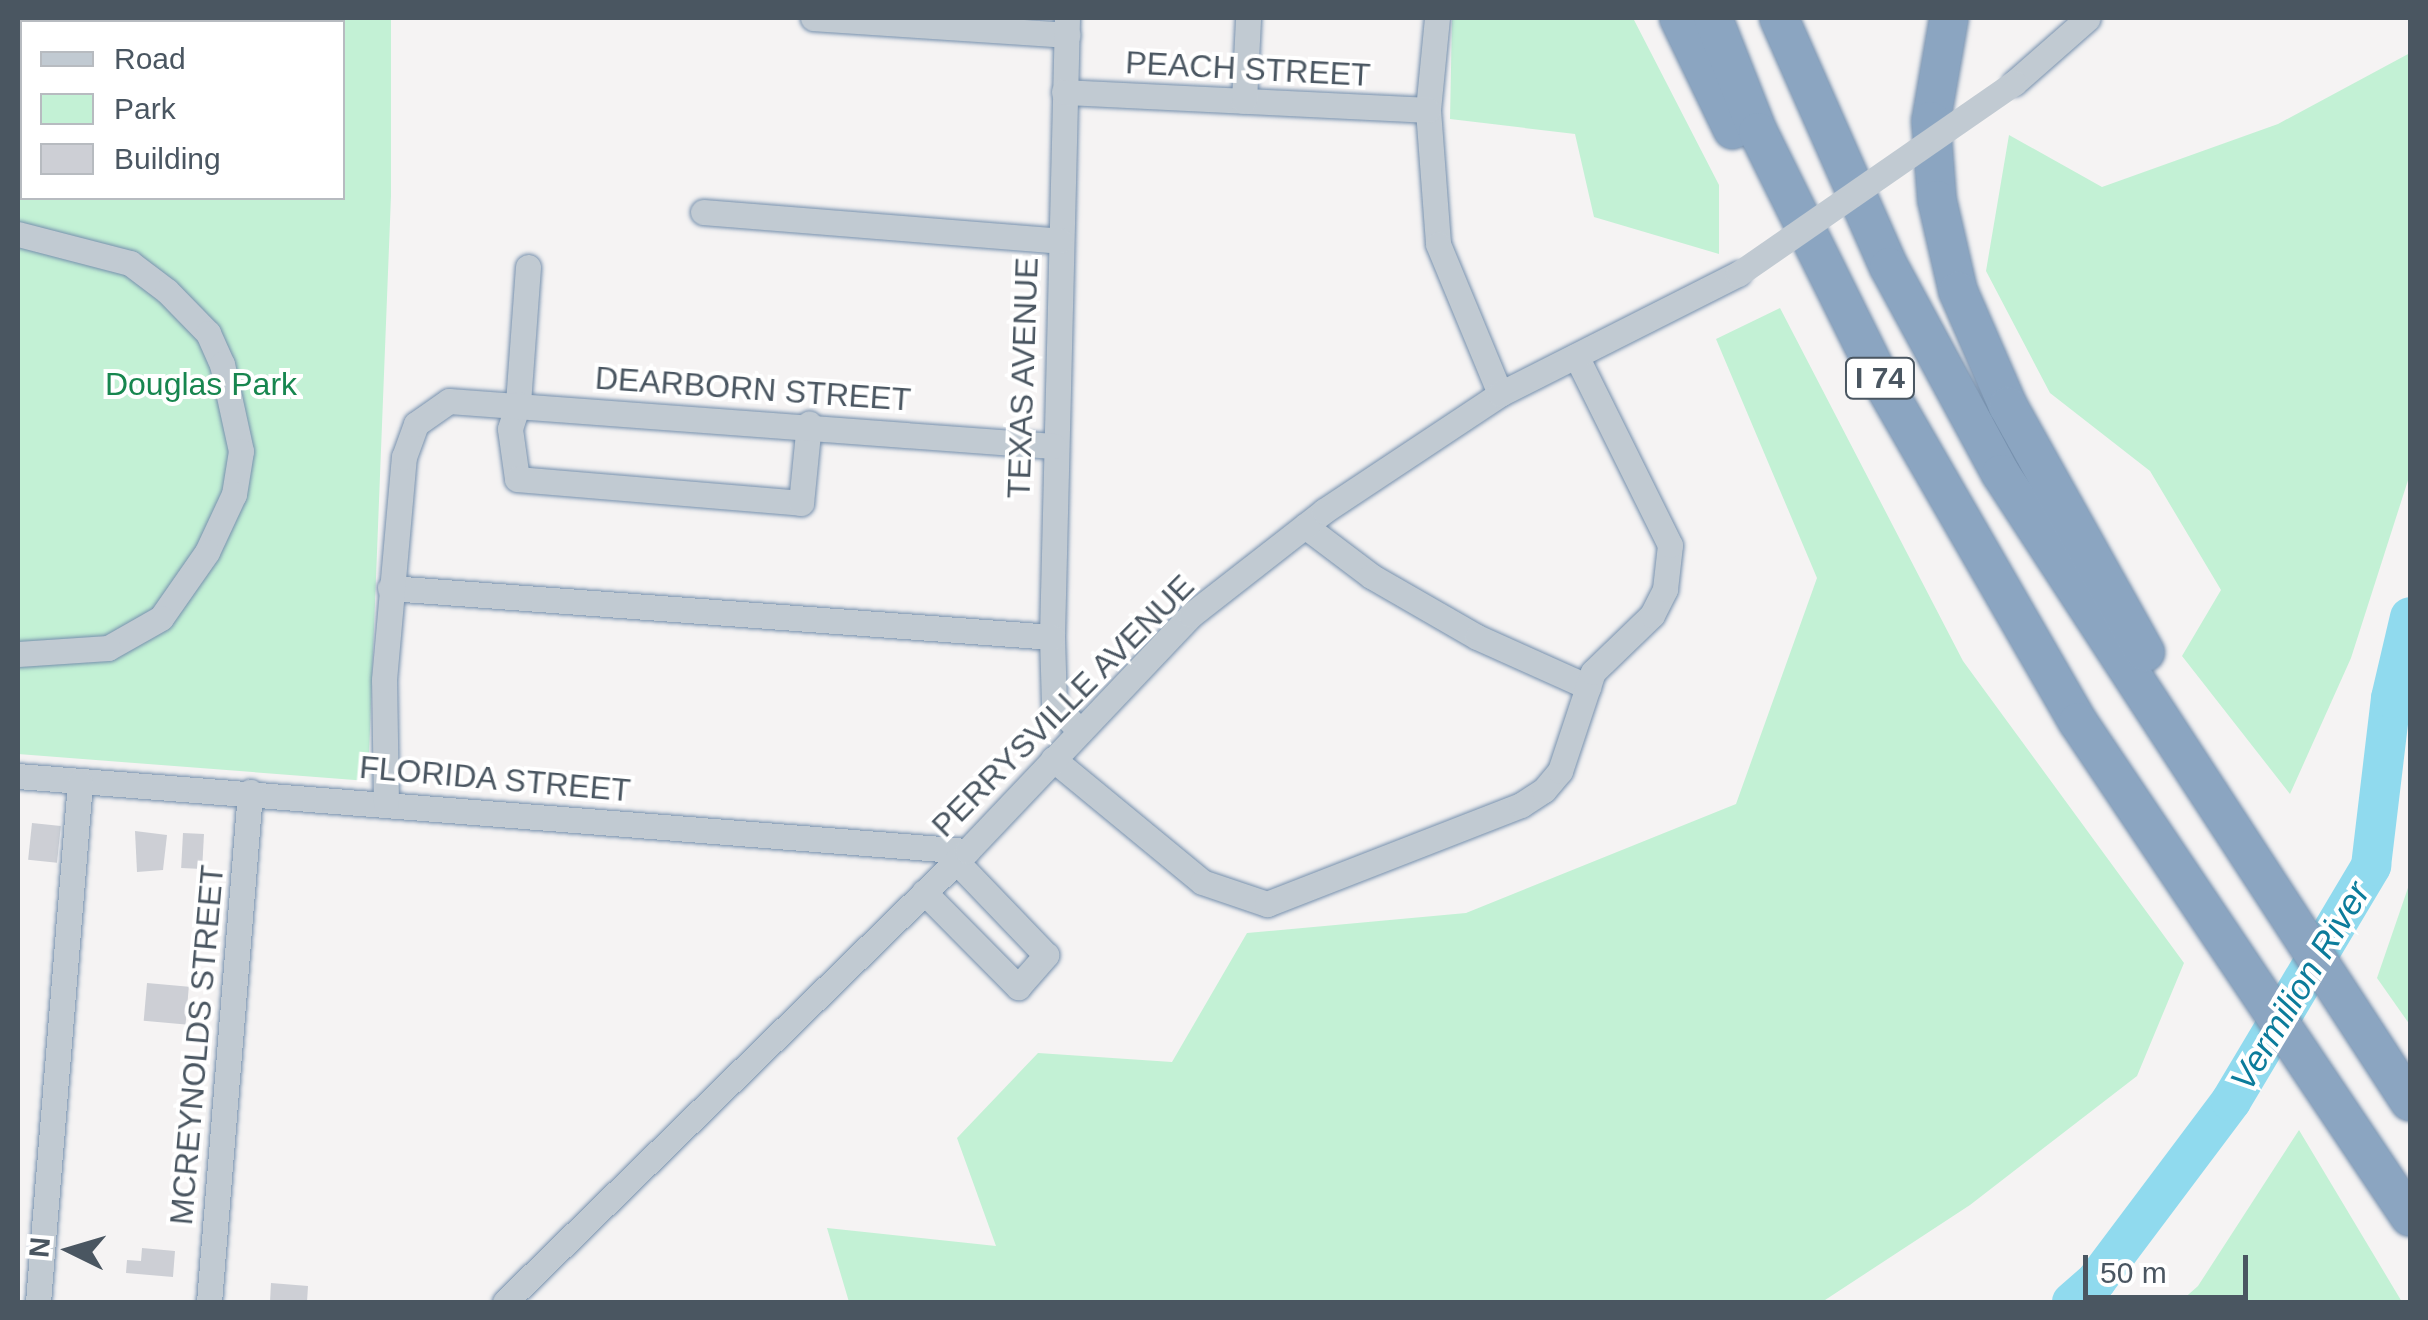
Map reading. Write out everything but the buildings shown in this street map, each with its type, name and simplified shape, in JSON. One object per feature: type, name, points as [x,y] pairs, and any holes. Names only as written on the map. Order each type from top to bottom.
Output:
[{"type":"highway","points":[[1679,18],[1854,379],[1912,483],[2022,658],[2078,722]]},
{"type":"highway","name":"I 74","points":[[1713,18],[1758,132],[1876,371],[2078,722],[2410,1217]]},
{"type":"highway","name":"I 74","points":[[1779,18],[1898,284],[2000,474],[2135,658],[2256,873],[2410,1102]]},
{"type":"highway","points":[[1949,18],[1930,121],[1937,200],[1958,292],[2008,406],[2135,658]]},
{"type":"street","points":[[813,18],[1067,26]]},
{"type":"street","points":[[1244,101],[1248,18]]},
{"type":"street","points":[[1437,18],[1428,110],[1438,244],[1500,394]]},
{"type":"street","name":"PERRYSVILLE AVENUE","points":[[505,1302],[961,856],[1192,615],[1305,526],[1500,394],[1738,274],[2014,83],[2088,18]]},
{"type":"street","name":"TEXAS AVENUE","points":[[1067,26],[1053,446],[1052,637],[1054,704],[1079,730]]},
{"type":"street","name":"PEACH STREET","points":[[1064,92],[1428,110]]},
{"type":"street","points":[[703,212],[1060,240]]},
{"type":"street","points":[[18,234],[130,264],[167,291],[208,333],[222,364],[241,452],[234,494],[207,552],[161,618],[108,648],[18,654]]},
{"type":"street","points":[[528,267],[518,404],[510,430],[517,479],[801,503],[809,423]]},
{"type":"street","points":[[1053,758],[1202,882],[1267,904],[1521,805],[1544,790],[1560,772],[1594,672],[1652,615],[1665,589],[1670,545],[1576,356]]},
{"type":"street","name":"DEARBORN STREET","points":[[390,588],[404,457],[416,424],[448,401],[809,423],[1053,446]]},
{"type":"street","points":[[1305,526],[1371,576],[1477,637],[1588,687]]},
{"type":"street","points":[[386,803],[390,588],[1052,637]]},
{"type":"street","name":"FLORIDA STREET","points":[[18,776],[386,803],[961,856]]},
{"type":"street","points":[[38,1302],[80,782]]},
{"type":"street","name":"MCREYNOLDS STREET","points":[[208,1302],[250,792]]},
{"type":"street","points":[[924,892],[1018,986],[1046,955],[961,856]]},
{"type":"green space","name":"Douglas Park","points":[[18,18],[391,18],[391,196],[368,781],[18,754]]},
{"type":"green space","points":[[1452,18],[1633,18],[1719,185],[1719,254],[1594,217],[1575,134],[1450,119]]},
{"type":"green space","points":[[2410,53],[2410,474],[2351,658],[2290,794],[2182,656],[2221,590],[2150,471],[2050,393],[1986,271],[2009,135],[2102,187],[2278,124]]},
{"type":"green space","points":[[1780,308],[1963,661],[2184,963],[2137,1076],[1970,1205],[1822,1302],[849,1302],[827,1228],[996,1246],[957,1138],[1038,1053],[1172,1062],[1247,933],[1466,913],[1736,804],[1817,578],[1716,339]]},
{"type":"green space","points":[[2410,882],[2410,1025],[2377,978]]},
{"type":"green space","points":[[2299,1130],[2402,1302],[2180,1302],[2198,1286]]},
{"type":"waterway","name":"Vermilion River","points":[[2072,1302],[2096,1281],[2231,1101],[2371,866],[2391,698],[2410,617]]}]
